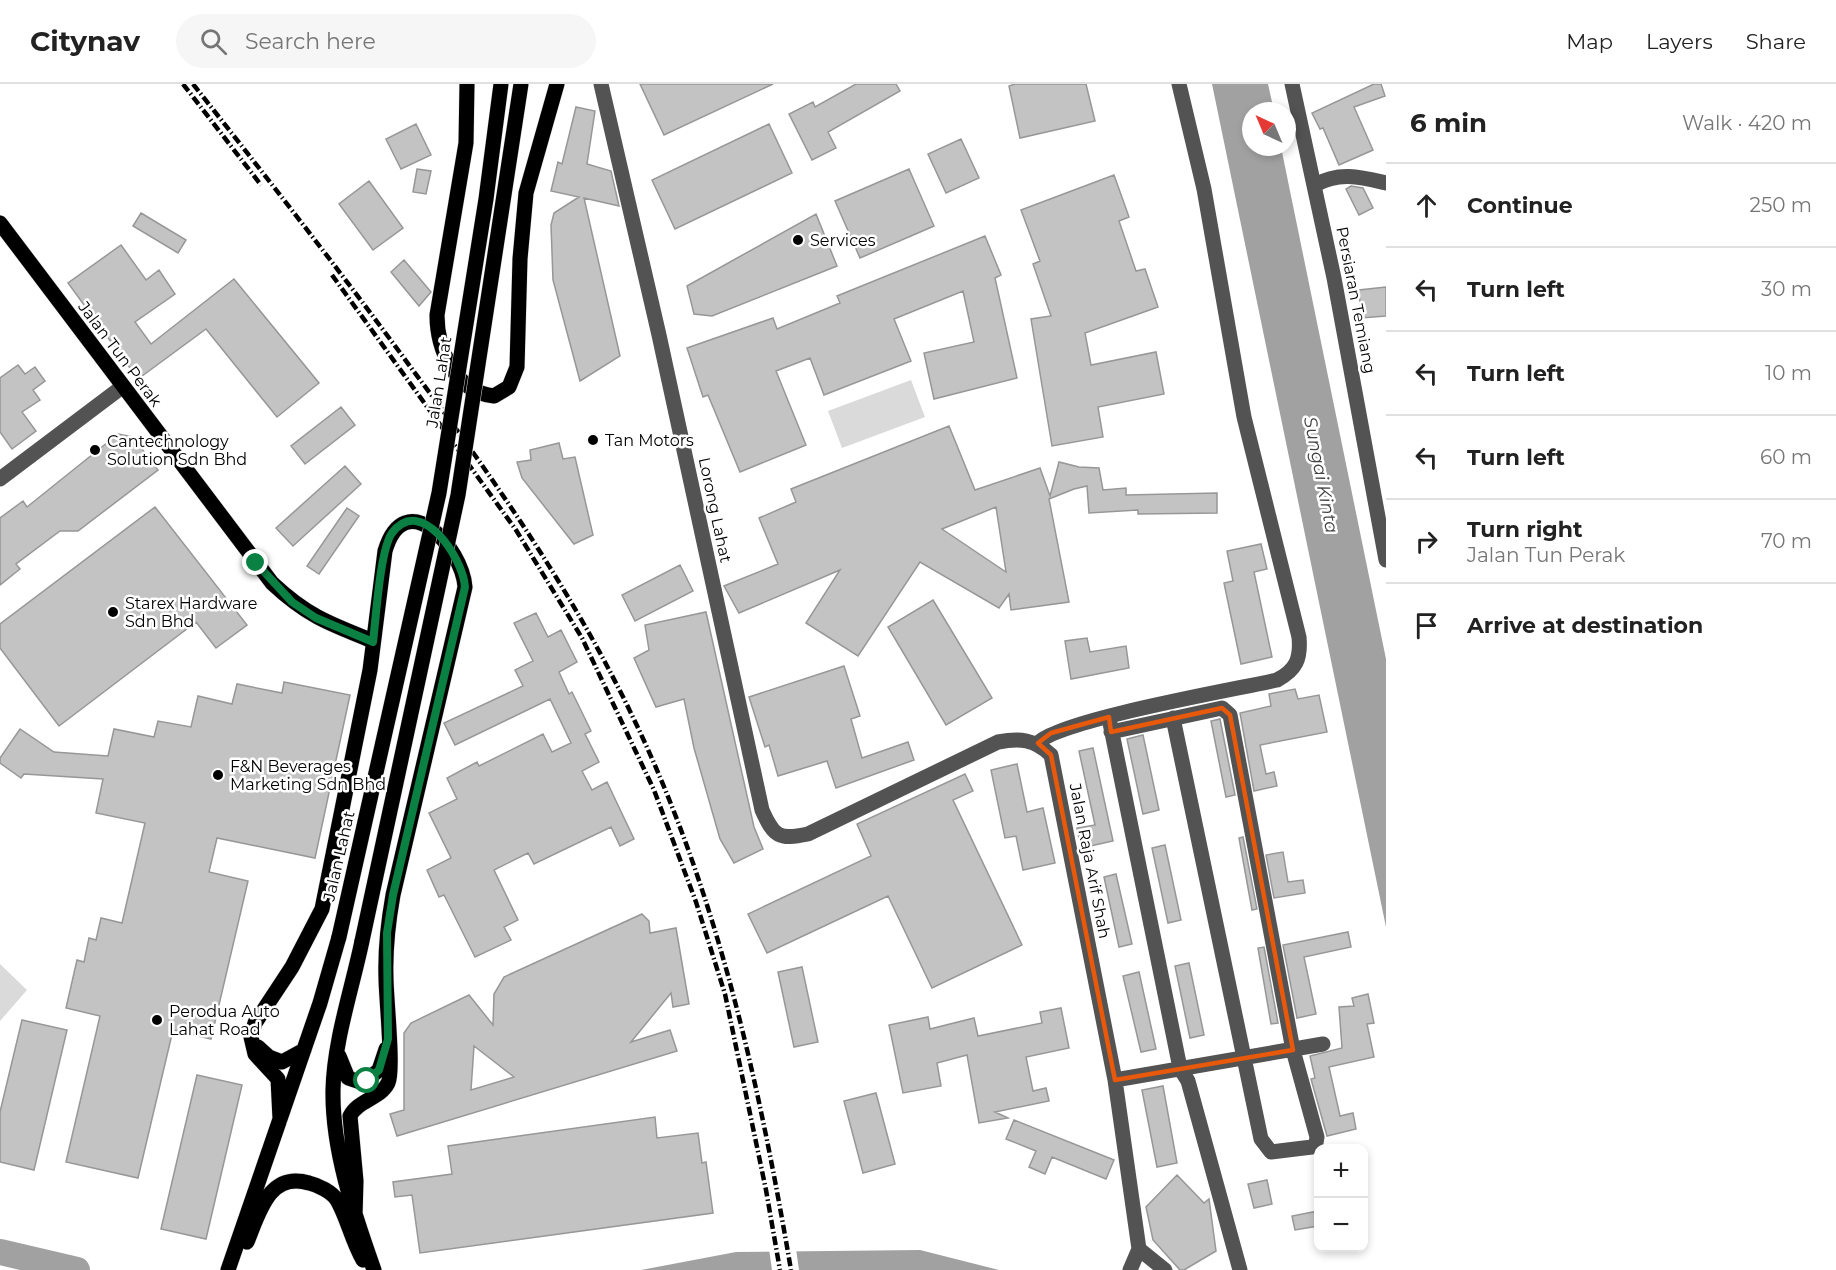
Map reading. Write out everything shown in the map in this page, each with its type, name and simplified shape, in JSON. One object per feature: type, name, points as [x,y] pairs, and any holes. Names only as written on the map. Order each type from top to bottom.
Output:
[{"type":"main road","points":[[467,84],[466,143],[437,315],[437,330],[442,352],[456,373],[478,392],[494,396],[509,387],[517,367],[520,259],[526,193],[557,84]]},
{"type":"main road","name":"Jalan Lahat","points":[[228,1270],[304,1050],[339,937],[439,493],[484,211],[501,84]]},
{"type":"main road","points":[[374,1270],[342,1164],[333,1101],[338,1050],[458,495],[521,84]]},
{"type":"main road","name":"Jalan Tun Perak","points":[[0,223],[272,583],[292,602],[316,618],[373,642]]},
{"type":"main road","points":[[280,1119],[281,1095],[278,1079],[255,1054],[251,1036],[255,1023],[292,968],[322,909],[373,642],[385,551],[392,533],[405,522],[428,525],[462,566],[465,587],[388,924],[386,975],[388,1082],[383,1090],[359,1104],[350,1116],[356,1181],[356,1216]]},
{"type":"main road","points":[[251,1036],[264,1053],[277,1060],[287,1061],[304,1050]]},
{"type":"main road","points":[[338,1050],[348,1078],[363,1083],[379,1070],[388,1039]]},
{"type":"main road","points":[[236,1270],[266,1198],[274,1187],[287,1180],[301,1180],[317,1185],[336,1198],[351,1239],[368,1270]]},
{"type":"street","name":"Lorong Lahat","points":[[601,84],[659,335],[762,810],[770,827],[777,834],[787,838],[808,834],[998,742],[1019,738],[1038,743]]},
{"type":"street","points":[[1110,724],[1277,680],[1294,669],[1300,648],[1245,417],[1204,189],[1179,84]]},
{"type":"street","name":"Persiaran Temiang","points":[[1292,84],[1315,185],[1386,560]]},
{"type":"street","points":[[1315,185],[1328,177],[1354,176],[1386,183]]},
{"type":"street","points":[[0,479],[122,387]]},
{"type":"street","points":[[1038,743],[1050,733],[1110,724],[1173,718],[1222,708],[1230,715],[1293,1050],[1317,1137],[1312,1147],[1276,1153],[1268,1149],[1261,1139],[1242,1060],[1173,718]]},
{"type":"street","points":[[1110,724],[1180,1068],[1188,1081],[1240,1270]]},
{"type":"street","name":"Jalan Raja Arif Shah","points":[[1038,743],[1051,755],[1115,1080],[1139,1250]]},
{"type":"street","points":[[1115,1080],[1242,1060],[1323,1044]]},
{"type":"street","points":[[1130,1270],[1139,1250],[1165,1270]]},
{"type":"highlighted area","points":[[1222,708],[1230,715],[1293,1050],[1115,1080],[1051,755],[1038,743],[1051,733],[1109,717],[1111,732]]},
{"type":"shaded area","points":[[911,380],[925,417],[842,448],[828,411]]},
{"type":"shaded area","points":[[0,964],[27,990],[0,1021]]},
{"type":"water","name":"Sungai Kinta","points":[[1212,84],[1268,84],[1272,102],[1242,102],[1242,156],[1283,156],[1386,659],[1386,927]]},
{"type":"water","points":[[920,1250],[999,1270],[641,1270],[736,1252]]},
{"type":"pier","points":[[769,1249],[796,1249],[799,1270],[772,1270]]},
{"type":"building","points":[[640,84],[773,84],[664,135]]},
{"type":"building","points":[[856,84],[896,84],[900,91],[828,132],[836,148],[812,160],[789,114],[813,102],[815,107]]},
{"type":"building","points":[[1015,84],[1086,84],[1095,121],[1020,138],[1009,86]]},
{"type":"building","points":[[1374,84],[1381,84],[1385,96],[1354,107],[1373,150],[1339,165],[1323,128],[1320,129],[1312,113]]},
{"type":"building","points":[[576,107],[595,111],[587,164],[611,171],[619,206],[584,198],[620,356],[580,381],[553,280],[551,225],[554,213],[579,197],[551,191],[558,162],[562,164]]},
{"type":"building","points":[[416,124],[431,155],[401,169],[386,139]]},
{"type":"building","points":[[769,124],[792,173],[675,229],[652,180]]},
{"type":"building","points":[[961,139],[979,178],[946,193],[928,154]]},
{"type":"building","points":[[417,169],[431,171],[426,194],[413,192]]},
{"type":"building","name":"Services","points":[[909,169],[934,226],[860,258],[835,201]]},
{"type":"building","points":[[1114,175],[1129,217],[1119,221],[1136,271],[1145,269],[1158,307],[1085,333],[1091,365],[1156,352],[1164,394],[1098,407],[1103,437],[1052,446],[1031,319],[1051,316],[1033,264],[1040,261],[1021,210]]},
{"type":"building","points":[[369,181],[403,228],[373,250],[339,204]]},
{"type":"building","points":[[1351,186],[1363,188],[1373,208],[1359,215],[1346,189]]},
{"type":"building","points":[[141,213],[186,240],[178,253],[133,226]]},
{"type":"building","name":"Services","points":[[816,214],[837,266],[712,316],[694,314],[687,286]]},
{"type":"building","points":[[985,236],[1001,275],[995,278],[1017,378],[934,399],[924,353],[974,342],[963,291],[894,319],[911,361],[824,395],[810,358],[776,371],[806,445],[740,472],[708,395],[703,397],[687,348],[773,318],[777,329],[840,303],[837,296]]},
{"type":"building","points":[[121,245],[146,280],[159,270],[175,294],[135,322],[151,344],[234,279],[319,383],[277,417],[206,329],[138,379],[68,283]]},
{"type":"building","points":[[404,260],[431,292],[419,306],[391,272]]},
{"type":"building","points":[[1386,287],[1386,316],[1361,318],[1359,290]]},
{"type":"building","points":[[18,365],[25,374],[35,367],[45,381],[33,390],[40,400],[22,412],[36,431],[12,449],[0,432],[0,378]]},
{"type":"building","points":[[341,407],[355,425],[305,464],[291,446]]},
{"type":"building","points":[[949,426],[975,490],[1040,468],[1050,496],[1059,462],[1079,467],[1099,468],[1103,490],[1126,488],[1126,495],[1217,493],[1217,513],[1138,514],[1138,510],[1089,513],[1087,486],[1074,489],[1049,499],[1069,602],[1011,610],[1009,594],[999,608],[920,562],[858,656],[806,623],[840,570],[739,613],[724,586],[778,564],[759,518],[796,502],[791,489]],"holes":[[[996,507],[1006,572],[942,529]]]},
{"type":"building","points":[[118,434],[133,437],[158,470],[78,531],[60,531],[16,564],[20,569],[0,585],[0,518],[23,501],[27,507]]},
{"type":"building","points":[[559,443],[563,459],[575,457],[593,535],[574,544],[522,478],[517,462],[531,460],[530,450]]},
{"type":"building","points":[[345,466],[361,484],[293,546],[276,528]]},
{"type":"building","name":"Starex Hardware Sdn Bhd","points":[[155,507],[247,625],[216,648],[196,622],[59,726],[0,648],[0,624]]},
{"type":"building","points":[[347,508],[359,516],[319,574],[307,566]]},
{"type":"building","points":[[1261,544],[1267,569],[1254,572],[1272,657],[1241,664],[1224,583],[1233,581],[1227,551]]},
{"type":"building","points":[[680,565],[693,591],[635,621],[622,595]]},
{"type":"building","points":[[933,600],[992,698],[946,725],[888,627]]},
{"type":"building","points":[[706,612],[754,827],[763,849],[734,863],[720,839],[694,748],[684,699],[656,707],[634,658],[649,650],[645,625]]},
{"type":"building","points":[[536,613],[548,637],[561,630],[577,662],[559,672],[569,694],[572,692],[591,731],[585,734],[599,762],[582,771],[592,790],[607,782],[634,839],[620,846],[611,827],[534,864],[528,853],[494,870],[518,920],[504,927],[511,940],[475,957],[444,895],[439,897],[427,870],[451,858],[429,813],[457,799],[447,778],[477,762],[479,766],[543,734],[552,752],[571,743],[550,699],[455,745],[444,723],[523,686],[515,670],[533,661],[514,623]]},
{"type":"building","points":[[1087,638],[1090,652],[1126,646],[1129,668],[1071,679],[1065,641]]},
{"type":"building","points":[[844,666],[860,716],[851,719],[862,758],[908,742],[914,760],[836,788],[827,761],[778,776],[769,745],[765,747],[749,697]]},
{"type":"building","points":[[284,682],[350,695],[315,858],[217,838],[209,872],[248,881],[211,1039],[173,1030],[138,1178],[66,1162],[100,1016],[66,1008],[77,960],[84,962],[89,938],[96,940],[101,918],[122,923],[145,823],[96,813],[103,779],[24,774],[21,778],[0,763],[0,758],[20,729],[54,752],[108,756],[114,729],[154,737],[158,721],[191,727],[198,696],[232,704],[237,684],[282,693]]},
{"type":"building","points":[[1295,689],[1298,699],[1319,695],[1327,732],[1260,745],[1266,774],[1274,772],[1277,786],[1254,791],[1240,713],[1271,706],[1269,694]]},
{"type":"building","points":[[1220,719],[1235,795],[1226,797],[1211,721]]},
{"type":"building","points":[[1143,735],[1159,810],[1143,814],[1127,739]]},
{"type":"building","points":[[1093,748],[1113,841],[1081,848],[1077,828],[1095,825],[1079,751]]},
{"type":"building","points":[[1017,764],[1027,812],[1043,808],[1055,863],[1023,870],[1016,836],[1005,838],[991,770]]},
{"type":"building","points":[[965,774],[973,791],[953,800],[1022,945],[932,988],[888,896],[767,953],[748,914],[871,856],[857,824]]},
{"type":"building","points":[[1243,837],[1257,909],[1252,910],[1239,838]]},
{"type":"building","points":[[1165,845],[1181,920],[1168,923],[1152,848]]},
{"type":"building","points":[[1283,852],[1288,882],[1303,880],[1305,893],[1274,898],[1266,855]]},
{"type":"building","points":[[1116,874],[1132,944],[1119,947],[1104,877]]},
{"type":"building","points":[[642,914],[649,921],[650,933],[676,928],[689,1004],[673,1007],[671,993],[631,1042],[670,1030],[677,1051],[397,1136],[390,1114],[404,1110],[404,1033],[411,1023],[469,995],[493,1025],[494,994],[504,977]],"holes":[[[474,1046],[514,1077],[471,1090]]]},
{"type":"building","points":[[1348,932],[1351,947],[1304,957],[1316,1014],[1297,1018],[1283,945]]},
{"type":"building","points":[[1264,947],[1278,1023],[1271,1024],[1258,948]]},
{"type":"building","points":[[1189,963],[1204,1035],[1190,1038],[1175,966]]},
{"type":"building","points":[[802,967],[818,1042],[794,1047],[778,972]]},
{"type":"building","points":[[1139,972],[1156,1049],[1141,1052],[1123,976]]},
{"type":"building","points":[[1368,994],[1374,1023],[1367,1024],[1374,1057],[1329,1067],[1340,1116],[1353,1113],[1356,1129],[1327,1136],[1311,1079],[1315,1078],[1310,1056],[1342,1048],[1339,1007],[1354,1006],[1352,998]]},
{"type":"building","points":[[1061,1008],[1069,1048],[1026,1057],[1033,1091],[1046,1088],[1049,1101],[995,1112],[1008,1118],[979,1123],[967,1055],[937,1063],[941,1086],[903,1093],[889,1025],[928,1017],[930,1029],[974,1018],[978,1036],[1042,1023],[1040,1012]]},
{"type":"building","points":[[22,1020],[67,1030],[34,1170],[0,1162],[0,1112]]},
{"type":"building","points":[[197,1075],[242,1085],[206,1239],[161,1229]]},
{"type":"building","points":[[1163,1086],[1177,1163],[1157,1167],[1142,1090]]},
{"type":"building","points":[[876,1093],[895,1164],[863,1173],[844,1101]]},
{"type":"building","points":[[655,1117],[657,1138],[698,1133],[702,1163],[706,1162],[713,1213],[420,1253],[412,1195],[395,1197],[393,1182],[452,1174],[448,1146]]},
{"type":"building","points":[[1014,1120],[1114,1160],[1106,1179],[1052,1157],[1045,1174],[1029,1167],[1036,1151],[1006,1139]]},
{"type":"building","points":[[1177,1175],[1204,1203],[1209,1199],[1216,1251],[1184,1270],[1180,1270],[1153,1240],[1146,1207]]},
{"type":"building","points":[[1267,1180],[1272,1204],[1254,1208],[1248,1184]]},
{"type":"building","points":[[1314,1212],[1314,1227],[1295,1230],[1292,1216]]},
{"type":"waterway","points":[[0,1252],[77,1270]]},
{"type":"railway","points":[[183,84],[261,185]]},
{"type":"railway","points":[[193,84],[358,297],[500,491],[580,617],[627,705],[658,772],[685,841],[730,982],[764,1125],[791,1270]]},
{"type":"railway","points":[[332,275],[516,530],[582,638],[654,790],[696,902],[725,994],[766,1190],[780,1270]]},
{"type":"place","name":"Services","points":[[798,240]]},
{"type":"place","name":"Tan Motors","points":[[593,440]]},
{"type":"place","name":"Cantechnology Solution Sdn Bhd","points":[[95,450]]},
{"type":"place","name":"Starex Hardware Sdn Bhd","points":[[113,612]]},
{"type":"place","name":"F&N Beverages Marketing Sdn Bhd","points":[[218,775]]},
{"type":"place","name":"Perodua Auto Lahat Road","points":[[157,1020]]},
{"type":"route","points":[[256,563],[272,583],[292,602],[316,618],[373,642],[385,551],[392,533],[399,526],[413,521],[428,525],[454,554],[464,574],[465,587],[393,895],[387,933],[388,1039],[379,1070],[367,1081]]}]
